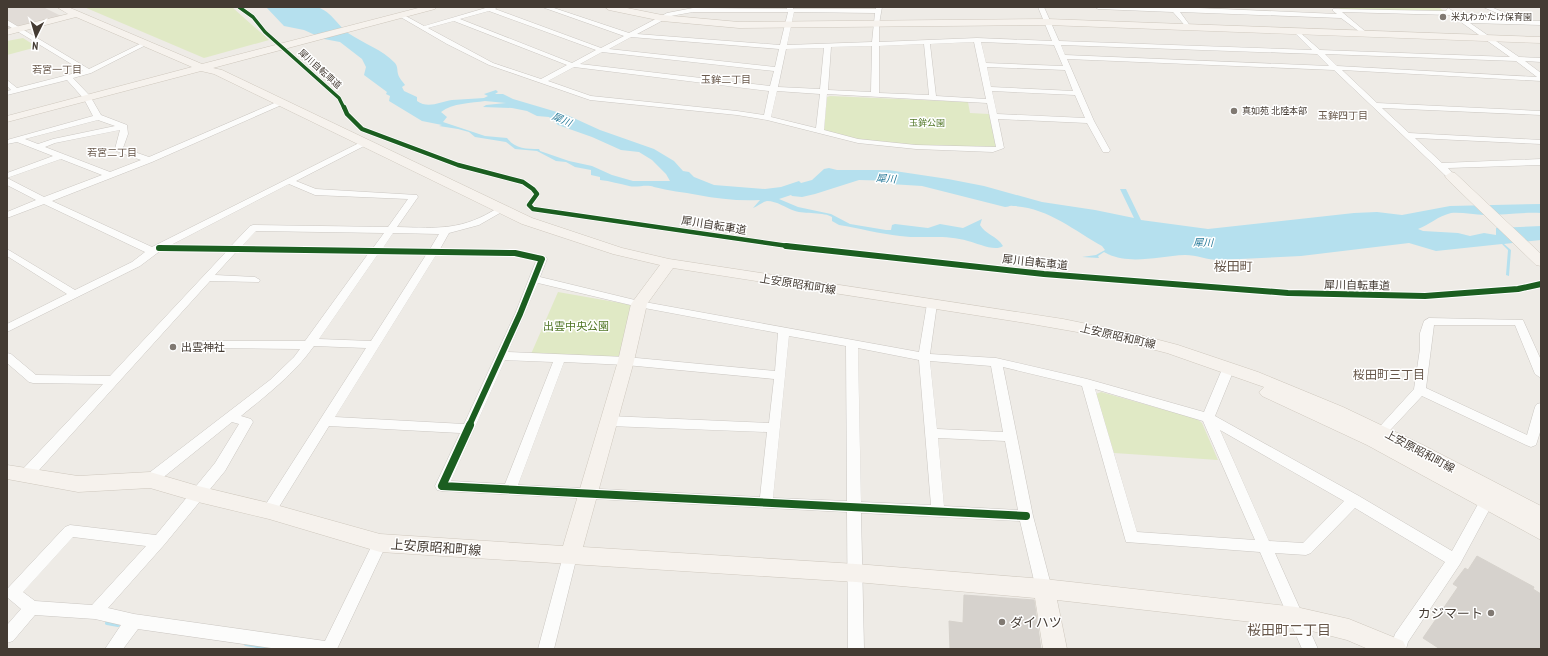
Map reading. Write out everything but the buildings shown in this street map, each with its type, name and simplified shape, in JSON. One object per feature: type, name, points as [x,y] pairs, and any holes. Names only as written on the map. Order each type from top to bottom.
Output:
[{"type":"street","name":"上安原昭和町線","points":[[61,7],[144,44],[208,66],[209,74],[278,105],[498,212],[600,253],[667,266],[931,308],[1102,340],[1227,371],[1291,402],[1378,436],[1541,516]]},
{"type":"street","points":[[545,7],[628,35],[785,47],[977,40],[1541,60]]},
{"type":"street","points":[[608,7],[662,18],[723,24],[789,25],[1047,22],[1541,40]]},
{"type":"street","points":[[1041,7],[1090,121],[1106,150]]},
{"type":"street","points":[[1098,7],[1174,9],[1226,13],[1342,16]]},
{"type":"street","points":[[1222,7],[1226,13]]},
{"type":"street","points":[[1444,7],[1541,76]]},
{"type":"street","points":[[1486,7],[1523,23]]},
{"type":"street","points":[[7,119],[426,8]]},
{"type":"street","points":[[422,28],[492,8],[601,50],[779,69]]},
{"type":"street","points":[[541,82],[669,14],[693,8],[878,9],[876,24],[876,95]]},
{"type":"street","points":[[1333,8],[1453,13]]},
{"type":"street","points":[[1333,8],[1364,33]]},
{"type":"street","points":[[767,118],[785,47],[791,9]]},
{"type":"street","points":[[1174,9],[1188,27]]},
{"type":"street","points":[[7,32],[77,14]]},
{"type":"street","points":[[400,15],[448,43],[491,64],[590,98],[606,101],[737,113],[767,118],[858,141],[916,147],[997,149],[1000,148],[977,40]]},
{"type":"street","points":[[1514,18],[1541,16]]},
{"type":"street","points":[[454,19],[572,65],[774,89],[990,101]]},
{"type":"street","points":[[1463,21],[1541,23]]},
{"type":"street","points":[[7,22],[89,72]]},
{"type":"street","points":[[1296,31],[1541,262]]},
{"type":"street","points":[[928,42],[934,98]]},
{"type":"street","points":[[7,93],[89,72],[144,44]]},
{"type":"street","points":[[820,132],[828,45]]},
{"type":"street","points":[[1063,57],[1336,68],[1541,79]]},
{"type":"street","points":[[982,65],[1068,68]]},
{"type":"street","points":[[68,77],[87,98],[98,116],[124,127]]},
{"type":"street","points":[[7,82],[16,91]]},
{"type":"street","points":[[988,89],[1079,93]]},
{"type":"street","points":[[7,215],[149,160],[278,105]]},
{"type":"street","points":[[1376,105],[1541,113]]},
{"type":"street","points":[[7,142],[98,116]]},
{"type":"street","points":[[994,116],[1090,121]]},
{"type":"street","points":[[124,127],[119,149],[149,160]]},
{"type":"street","points":[[38,147],[53,141],[124,127]]},
{"type":"street","points":[[1407,135],[1541,142]]},
{"type":"street","points":[[17,139],[110,175]]},
{"type":"street","points":[[7,328],[136,264],[156,249],[360,145]]},
{"type":"street","points":[[7,176],[61,156]]},
{"type":"street","points":[[1440,166],[1541,162]]},
{"type":"street","points":[[7,181],[44,201],[156,249],[515,254],[542,259],[535,279],[442,486],[1026,516]]},
{"type":"street","points":[[150,480],[274,383],[298,360],[414,197],[315,192],[288,181]]},
{"type":"street","points":[[16,473],[112,380],[252,228],[446,231],[465,228],[485,220],[498,212]]},
{"type":"street","points":[[269,511],[446,231]]},
{"type":"street","points":[[7,252],[74,294]]},
{"type":"street","points":[[546,649],[570,556],[626,361],[639,304],[667,266]]},
{"type":"street","points":[[207,278],[255,280]]},
{"type":"street","points":[[535,279],[639,304],[924,357],[996,362],[1087,384],[1208,418],[1354,500],[1455,560]]},
{"type":"street","points":[[931,308],[924,357],[938,512]]},
{"type":"street","points":[[1378,436],[1420,390],[1426,349],[1426,333],[1429,321],[1519,322],[1541,374]]},
{"type":"street","points":[[766,502],[784,331]]},
{"type":"street","points":[[206,344],[309,343],[375,345]]},
{"type":"street","points":[[852,344],[856,649]]},
{"type":"street","points":[[501,356],[626,361],[780,376]]},
{"type":"street","points":[[7,357],[33,379],[112,380]]},
{"type":"street","points":[[510,489],[560,358]]},
{"type":"street","points":[[996,362],[1026,516],[1044,589],[1055,649]]},
{"type":"street","points":[[1227,371],[1208,418],[1310,649]]},
{"type":"street","points":[[1087,384],[1131,538],[1306,549],[1354,500]]},
{"type":"street","points":[[1420,390],[1531,442],[1541,407]]},
{"type":"street","points":[[95,612],[159,541],[220,467],[247,422],[230,417]]},
{"type":"street","points":[[326,421],[467,429]]},
{"type":"street","points":[[609,421],[774,428]]},
{"type":"street","points":[[931,433],[1010,437]]},
{"type":"street","name":"上安原昭和町線","points":[[1378,436],[1487,501],[1541,531]]},
{"type":"street","name":"上安原昭和町線","points":[[16,473],[78,484],[150,480],[198,494],[269,511],[380,544],[856,573],[1044,589],[1296,617],[1349,630],[1395,649]]},
{"type":"street","points":[[1398,649],[1401,638],[1455,560],[1487,501]]},
{"type":"street","points":[[159,541],[70,531],[12,593],[32,608],[95,612],[134,621],[329,649],[380,544]]},
{"type":"street","points":[[7,636],[32,608]]},
{"type":"street","points":[[113,649],[134,621]]},
{"type":"shaded area","points":[[7,7],[43,7],[61,16],[7,30]]},
{"type":"green space","points":[[84,7],[232,7],[269,40],[204,58]]},
{"type":"green space","points":[[1336,7],[1438,7],[1446,12],[1341,9]]},
{"type":"green space","points":[[23,38],[37,47],[7,55],[7,41]]},
{"type":"green space","name":"玉鉾公園","points":[[827,97],[968,102],[970,113],[989,114],[996,147],[916,146],[859,140],[824,131]]},
{"type":"green space","name":"出雲中央公園","points":[[558,292],[632,305],[619,358],[531,354]]},
{"type":"green space","points":[[1101,392],[1197,419],[1202,423],[1218,460],[1114,453],[1096,394]]},
{"type":"water","name":"犀川","points":[[303,6],[320,8],[329,14],[348,33],[379,50],[390,58],[396,64],[400,78],[405,85],[402,87],[404,91],[417,97],[417,101],[421,103],[430,105],[452,100],[484,98],[488,96],[484,94],[496,90],[498,92],[495,94],[503,94],[513,99],[567,115],[600,130],[654,149],[674,161],[683,171],[689,172],[694,177],[714,185],[765,189],[781,187],[799,181],[801,183],[812,180],[824,169],[829,168],[837,170],[888,170],[984,186],[1042,202],[1134,218],[1120,189],[1126,189],[1141,220],[1208,229],[1354,213],[1377,212],[1402,215],[1450,206],[1541,204],[1541,213],[1485,215],[1451,213],[1442,216],[1418,229],[1423,231],[1458,233],[1470,236],[1484,233],[1496,235],[1496,228],[1541,226],[1541,240],[1504,244],[1511,250],[1509,276],[1506,275],[1508,250],[1502,244],[1436,251],[1409,243],[1301,256],[1219,260],[1185,255],[1143,259],[1123,259],[1104,252],[1098,256],[1099,258],[1082,257],[1096,255],[1105,250],[1102,246],[1049,215],[1025,207],[1005,207],[922,186],[890,184],[896,182],[894,181],[859,180],[815,194],[802,197],[791,195],[779,199],[798,207],[831,214],[850,224],[886,230],[891,230],[892,225],[895,224],[928,228],[940,224],[963,228],[982,219],[980,225],[982,228],[998,240],[1003,246],[1000,248],[991,248],[959,239],[942,237],[909,237],[885,234],[839,225],[832,221],[832,217],[829,215],[795,211],[771,201],[767,201],[753,208],[760,200],[721,199],[651,186],[632,186],[600,180],[600,177],[591,175],[591,170],[575,167],[566,162],[556,161],[537,151],[515,149],[506,142],[475,137],[469,132],[422,121],[389,101],[390,96],[386,94],[387,92],[364,75],[366,67],[362,59],[340,42],[324,39],[304,30],[284,26],[266,7]],"holes":[[[485,101],[506,103],[486,105],[483,107],[512,108],[527,111],[537,116],[549,117],[558,125],[592,137],[621,150],[639,152],[652,160],[666,174],[670,181],[633,181],[612,175],[592,166],[569,161],[540,151],[539,149],[517,146],[510,142],[507,138],[485,136],[443,122],[447,117],[441,112],[451,107]]]},
{"type":"waterway","points":[[107,623],[118,625]]},
{"type":"waterway","points":[[246,644],[274,649]]},
{"type":"cycle path","name":"犀川自転車道","points":[[239,7],[253,17],[265,32],[295,57],[339,98],[347,114],[362,129],[458,165],[523,182],[529,185],[537,194],[529,205],[533,209],[783,246],[1044,274],[1231,289],[1288,293],[1425,296],[1518,289],[1541,284]]},
{"type":"cycle path","points":[[159,248],[515,253],[542,259],[520,314],[442,486],[1026,516]]},
{"type":"place","name":"米丸わかたけ保育園","points":[[1443,17]]},
{"type":"place","name":"真如苑 北陸本部","points":[[1234,111]]},
{"type":"place","name":"出雲神社","points":[[173,347]]},
{"type":"place","name":"カジマート","points":[[1491,613]]},
{"type":"place","name":"ダイハツ","points":[[1002,622]]},
{"type":"district","name":"若宮一丁目","points":[[57,69]]},
{"type":"district","name":"玉鉾二丁目","points":[[726,79]]},
{"type":"district","name":"玉鉾四丁目","points":[[1343,115]]},
{"type":"district","name":"若宮二丁目","points":[[112,152]]},
{"type":"district","name":"桜田町","points":[[1233,266]]},
{"type":"district","name":"桜田町三丁目","points":[[1389,375]]},
{"type":"district","name":"桜田町二丁目","points":[[1289,630]]}]
